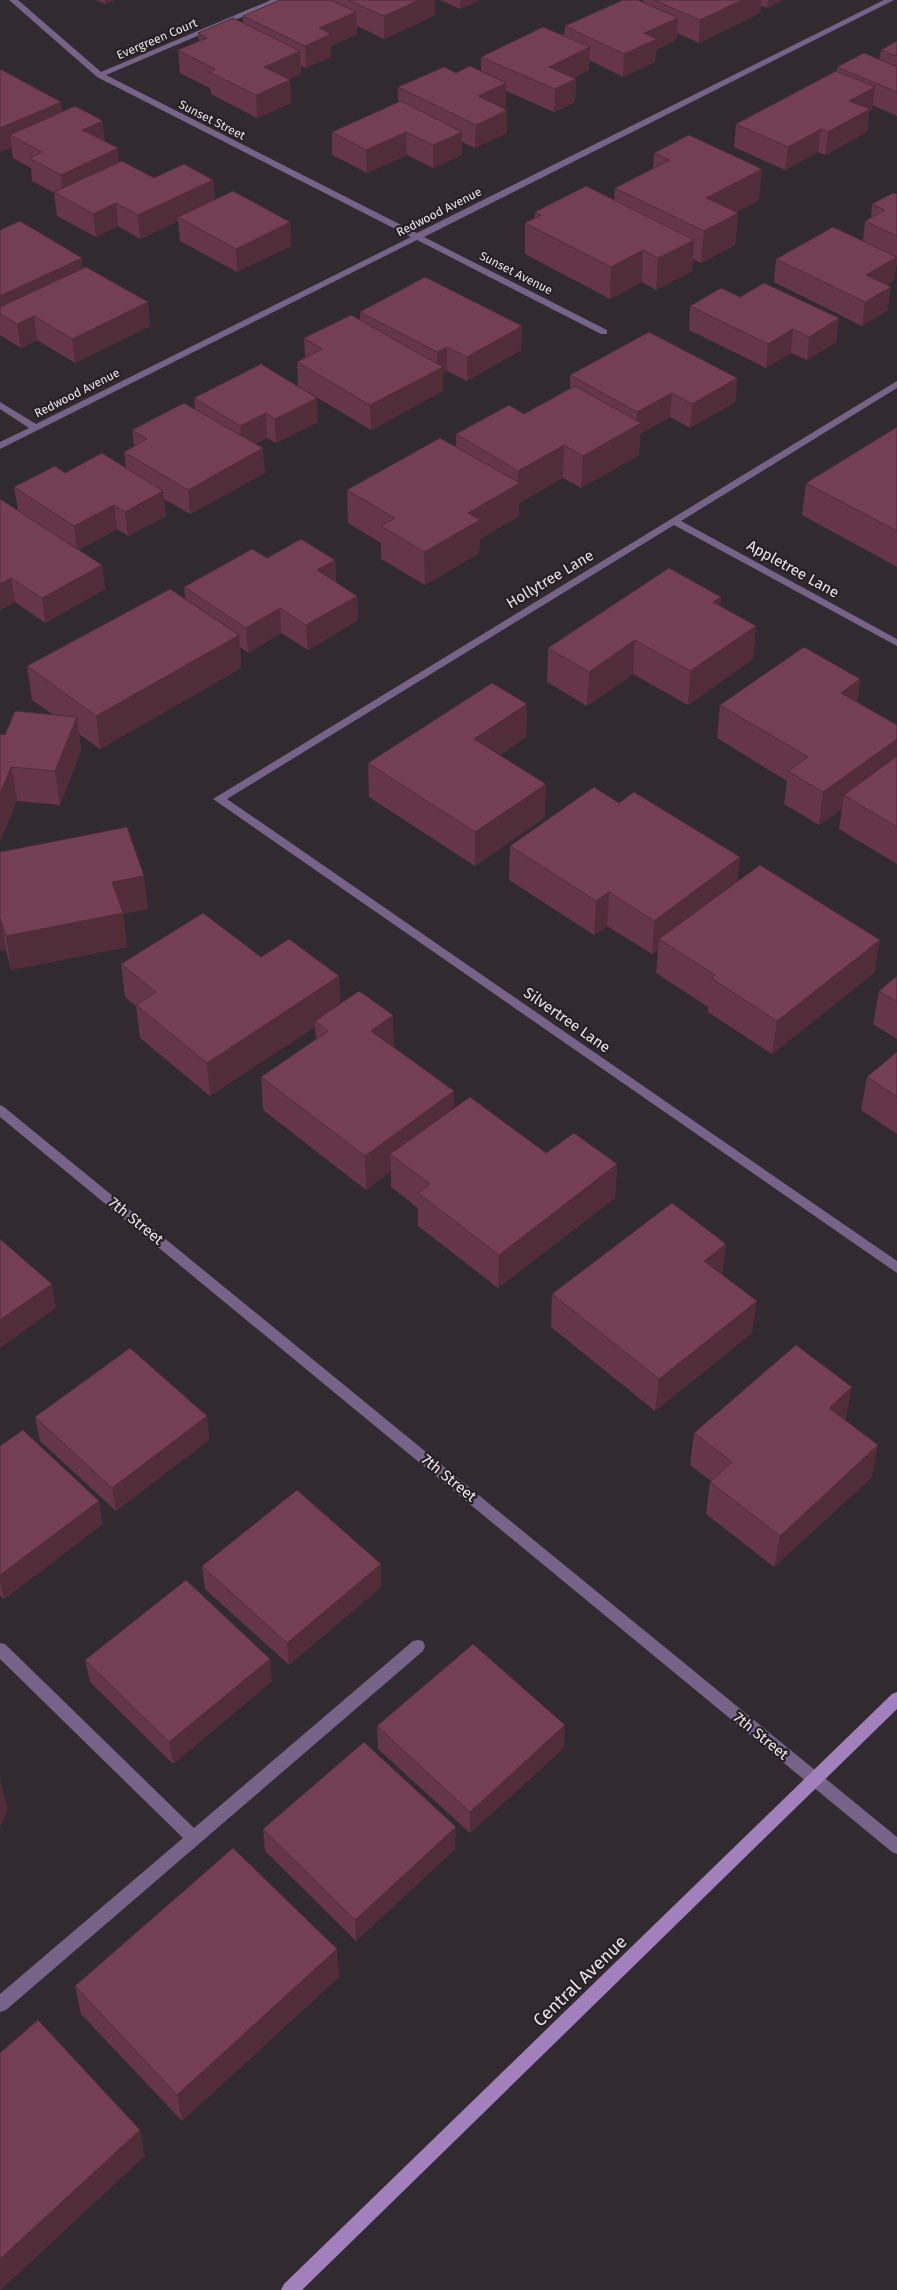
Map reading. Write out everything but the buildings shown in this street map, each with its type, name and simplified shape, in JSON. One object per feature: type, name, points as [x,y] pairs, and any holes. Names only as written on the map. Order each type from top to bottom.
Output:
[{"type":"main road","name":"Central Avenue","points":[[290,2290],[897,1699]]},
{"type":"street","name":"Sunset Street","points":[[13,0],[39,20],[100,75],[417,237]]},
{"type":"street","name":"Evergreen Court","points":[[100,75],[278,0]]},
{"type":"street","name":"Redwood Avenue","points":[[0,446],[890,0]]},
{"type":"street","name":"Sunset Avenue","points":[[417,237],[604,332]]},
{"type":"street","name":"Hollytree Lane","points":[[219,799],[897,384]]},
{"type":"street","points":[[0,405],[36,428]]},
{"type":"street","name":"Appletree Lane","points":[[674,521],[897,643]]},
{"type":"street","name":"Silvertree Lane","points":[[219,799],[897,1268]]},
{"type":"street","name":"7th Street","points":[[0,1110],[897,1847]]},
{"type":"street","points":[[0,2004],[418,1646]]},
{"type":"street","points":[[0,1649],[194,1838]]}]
